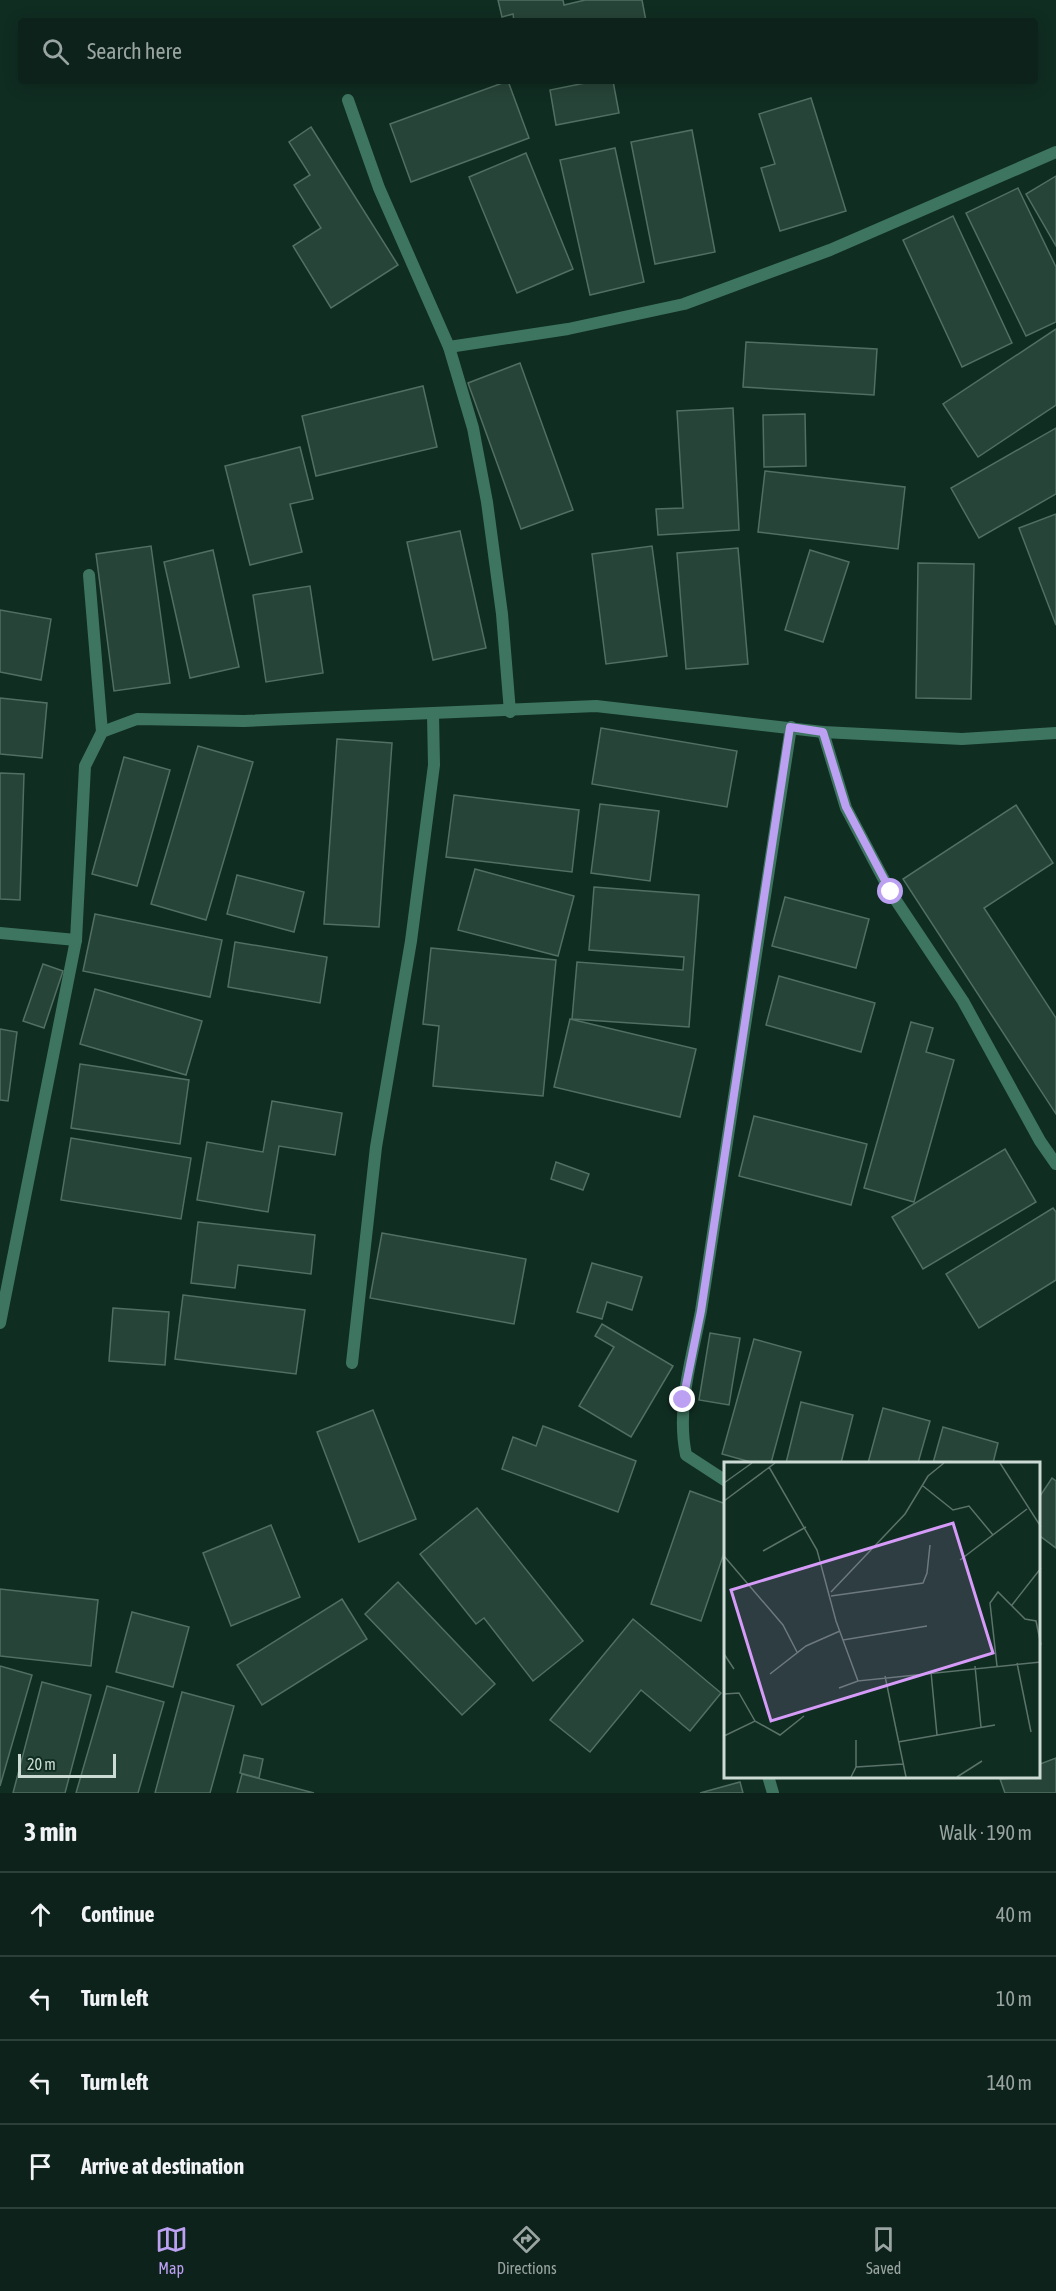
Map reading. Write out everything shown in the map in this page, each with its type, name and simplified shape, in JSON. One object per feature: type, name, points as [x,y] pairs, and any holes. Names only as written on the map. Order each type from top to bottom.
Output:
[{"type":"street","points":[[348,100],[379,188],[449,347],[473,428],[487,502],[502,614],[510,712]]},
{"type":"street","points":[[449,347],[568,329],[684,304],[830,250],[1056,152]]},
{"type":"street","points":[[0,1323],[2,1290],[76,940],[85,766],[102,732],[89,575]]},
{"type":"street","points":[[102,732],[137,719],[244,721],[510,712],[596,706],[823,732],[962,739],[1056,733]]},
{"type":"street","points":[[352,1364],[376,1147],[410,952],[434,765],[433,714]]},
{"type":"street","points":[[724,1480],[686,1455],[681,1431],[683,1400],[701,1311],[790,727]]},
{"type":"street","points":[[823,732],[846,807],[891,892],[963,1001],[1040,1141],[1056,1164]]},
{"type":"street","points":[[0,933],[76,940]]},
{"type":"street","points":[[769,1778],[773,1793]]},
{"type":"building","points":[[498,0],[563,0],[564,5],[585,0],[642,0],[645,18],[514,18],[513,14],[502,17]]},
{"type":"building","points":[[500,84],[509,84],[529,138],[411,182],[390,124]]},
{"type":"building","points":[[580,84],[614,84],[619,113],[556,125],[550,90]]},
{"type":"building","points":[[811,98],[846,211],[780,231],[761,168],[775,164],[759,114]]},
{"type":"building","points":[[311,127],[398,265],[331,308],[293,246],[321,228],[294,185],[310,175],[289,142]]},
{"type":"building","points":[[692,130],[715,252],[655,264],[631,142]]},
{"type":"building","points":[[615,148],[644,282],[590,295],[560,160]]},
{"type":"building","points":[[526,153],[573,269],[517,293],[469,177]]},
{"type":"building","points":[[1056,176],[1056,246],[1026,194]]},
{"type":"building","points":[[1018,188],[1056,267],[1056,322],[1026,336],[966,213]]},
{"type":"building","points":[[953,216],[1012,343],[962,367],[903,240]]},
{"type":"building","points":[[1056,329],[1056,405],[978,457],[943,404]]},
{"type":"building","points":[[746,342],[877,349],[874,395],[743,387]]},
{"type":"building","points":[[520,363],[573,510],[521,529],[468,383]]},
{"type":"building","points":[[423,386],[437,447],[316,476],[302,416]]},
{"type":"building","points":[[733,408],[739,530],[658,535],[656,509],[683,508],[677,411]]},
{"type":"building","points":[[805,414],[806,466],[764,467],[763,415]]},
{"type":"building","points":[[1056,428],[1056,494],[979,538],[951,488]]},
{"type":"building","points":[[300,447],[313,499],[290,504],[302,552],[250,565],[225,466]]},
{"type":"building","points":[[765,471],[905,487],[898,549],[758,532]]},
{"type":"building","points":[[1056,514],[1056,625],[1019,528]]},
{"type":"building","points":[[460,531],[486,648],[433,660],[407,542]]},
{"type":"building","points":[[151,546],[170,683],[114,691],[96,554]]},
{"type":"building","points":[[652,546],[667,656],[606,664],[592,554]]},
{"type":"building","points":[[738,548],[748,664],[686,669],[677,553]]},
{"type":"building","points":[[213,550],[239,667],[190,678],[164,562]]},
{"type":"building","points":[[810,550],[849,562],[823,642],[785,630]]},
{"type":"building","points":[[918,563],[974,564],[971,699],[916,698]]},
{"type":"building","points":[[310,586],[323,673],[266,682],[253,595]]},
{"type":"building","points":[[0,610],[51,619],[41,680],[0,672]]},
{"type":"building","points":[[0,698],[47,703],[42,758],[0,754]]},
{"type":"building","points":[[601,728],[737,751],[727,807],[592,784]]},
{"type":"building","points":[[337,739],[392,743],[379,927],[324,924]]},
{"type":"building","points":[[198,746],[253,762],[206,920],[151,904]]},
{"type":"building","points":[[124,757],[170,770],[137,886],[92,874]]},
{"type":"building","points":[[0,773],[24,774],[20,900],[0,899]]},
{"type":"building","points":[[454,795],[579,810],[572,872],[446,857]]},
{"type":"building","points":[[600,804],[659,811],[650,881],[591,873]]},
{"type":"building","points":[[1016,805],[1053,863],[984,908],[1056,1018],[1056,1114],[903,879]]},
{"type":"building","points":[[475,869],[574,896],[558,956],[458,930]]},
{"type":"building","points":[[237,875],[304,892],[294,932],[227,914]]},
{"type":"building","points":[[594,887],[699,895],[689,1027],[572,1019],[577,962],[683,970],[684,957],[589,950]]},
{"type":"building","points":[[785,897],[869,919],[856,968],[772,946]]},
{"type":"building","points":[[95,914],[222,940],[210,997],[83,971]]},
{"type":"building","points":[[235,942],[327,957],[320,1003],[228,987]]},
{"type":"building","points":[[431,948],[556,960],[543,1096],[433,1086],[439,1026],[423,1024]]},
{"type":"building","points":[[43,964],[63,971],[44,1028],[23,1021]]},
{"type":"building","points":[[779,976],[875,1003],[861,1052],[766,1025]]},
{"type":"building","points":[[95,989],[202,1021],[186,1075],[80,1044]]},
{"type":"building","points":[[570,1019],[696,1049],[680,1117],[554,1087]]},
{"type":"building","points":[[911,1022],[933,1028],[926,1052],[954,1060],[914,1202],[864,1188]]},
{"type":"building","points":[[0,1029],[17,1032],[8,1101],[0,1100]]},
{"type":"building","points":[[80,1064],[189,1080],[180,1144],[71,1128]]},
{"type":"building","points":[[272,1101],[342,1113],[335,1155],[279,1146],[268,1212],[197,1200],[207,1142],[263,1152]]},
{"type":"building","points":[[754,1116],[867,1144],[851,1205],[739,1176]]},
{"type":"building","points":[[71,1138],[191,1158],[181,1219],[61,1200]]},
{"type":"building","points":[[1005,1149],[1036,1202],[923,1269],[892,1217]]},
{"type":"building","points":[[556,1162],[589,1174],[583,1190],[551,1179]]},
{"type":"building","points":[[1053,1208],[1056,1212],[1056,1280],[979,1328],[946,1274]]},
{"type":"building","points":[[198,1222],[315,1235],[311,1274],[238,1265],[235,1288],[191,1283]]},
{"type":"building","points":[[382,1233],[526,1259],[514,1324],[370,1298]]},
{"type":"building","points":[[592,1263],[642,1277],[632,1310],[607,1302],[602,1319],[577,1312]]},
{"type":"building","points":[[183,1295],[305,1310],[296,1374],[175,1359]]},
{"type":"building","points":[[113,1308],[169,1312],[165,1365],[109,1361]]},
{"type":"building","points":[[602,1324],[673,1366],[631,1437],[579,1406],[614,1347],[595,1336]]},
{"type":"building","points":[[710,1333],[740,1338],[729,1405],[699,1400]]},
{"type":"building","points":[[754,1339],[801,1352],[771,1462],[750,1462],[722,1454]]},
{"type":"building","points":[[801,1402],[853,1415],[841,1462],[786,1462]]},
{"type":"building","points":[[883,1408],[930,1421],[918,1462],[868,1462]]},
{"type":"building","points":[[373,1410],[416,1519],[359,1542],[317,1432]]},
{"type":"building","points":[[543,1426],[636,1461],[618,1512],[502,1469],[513,1437],[536,1446]]},
{"type":"building","points":[[943,1427],[998,1443],[993,1462],[933,1462]]},
{"type":"building","points":[[1052,1478],[1056,1481],[1056,1548],[1041,1537],[1041,1494]]},
{"type":"building","points":[[690,1491],[724,1503],[724,1553],[701,1621],[651,1604]]},
{"type":"building","points":[[477,1508],[583,1641],[533,1681],[484,1618],[476,1624],[420,1554]]},
{"type":"building","points":[[271,1525],[300,1597],[231,1626],[203,1553]]},
{"type":"building","points":[[398,1582],[495,1684],[462,1715],[365,1614]]},
{"type":"building","points":[[0,1589],[98,1600],[91,1666],[0,1656]]},
{"type":"building","points":[[342,1599],[367,1639],[262,1705],[237,1665]]},
{"type":"building","points":[[132,1612],[189,1627],[173,1687],[116,1672]]},
{"type":"building","points":[[633,1619],[721,1693],[690,1731],[641,1690],[590,1752],[550,1720]]},
{"type":"building","points":[[0,1666],[32,1675],[0,1786]]},
{"type":"building","points":[[42,1682],[91,1695],[65,1793],[13,1793]]},
{"type":"building","points":[[107,1686],[164,1702],[138,1793],[76,1793]]},
{"type":"building","points":[[182,1692],[234,1706],[210,1793],[155,1793]]},
{"type":"building","points":[[244,1755],[263,1759],[259,1778],[240,1773]]},
{"type":"building","points":[[1056,1758],[1056,1793],[1005,1793],[1000,1779],[1041,1778],[1041,1764]]},
{"type":"building","points":[[242,1774],[314,1793],[237,1793]]},
{"type":"building","points":[[740,1782],[743,1793],[700,1793]]},
{"type":"route","points":[[683,1400],[701,1311],[790,727],[823,732],[846,807],[891,892]]}]
